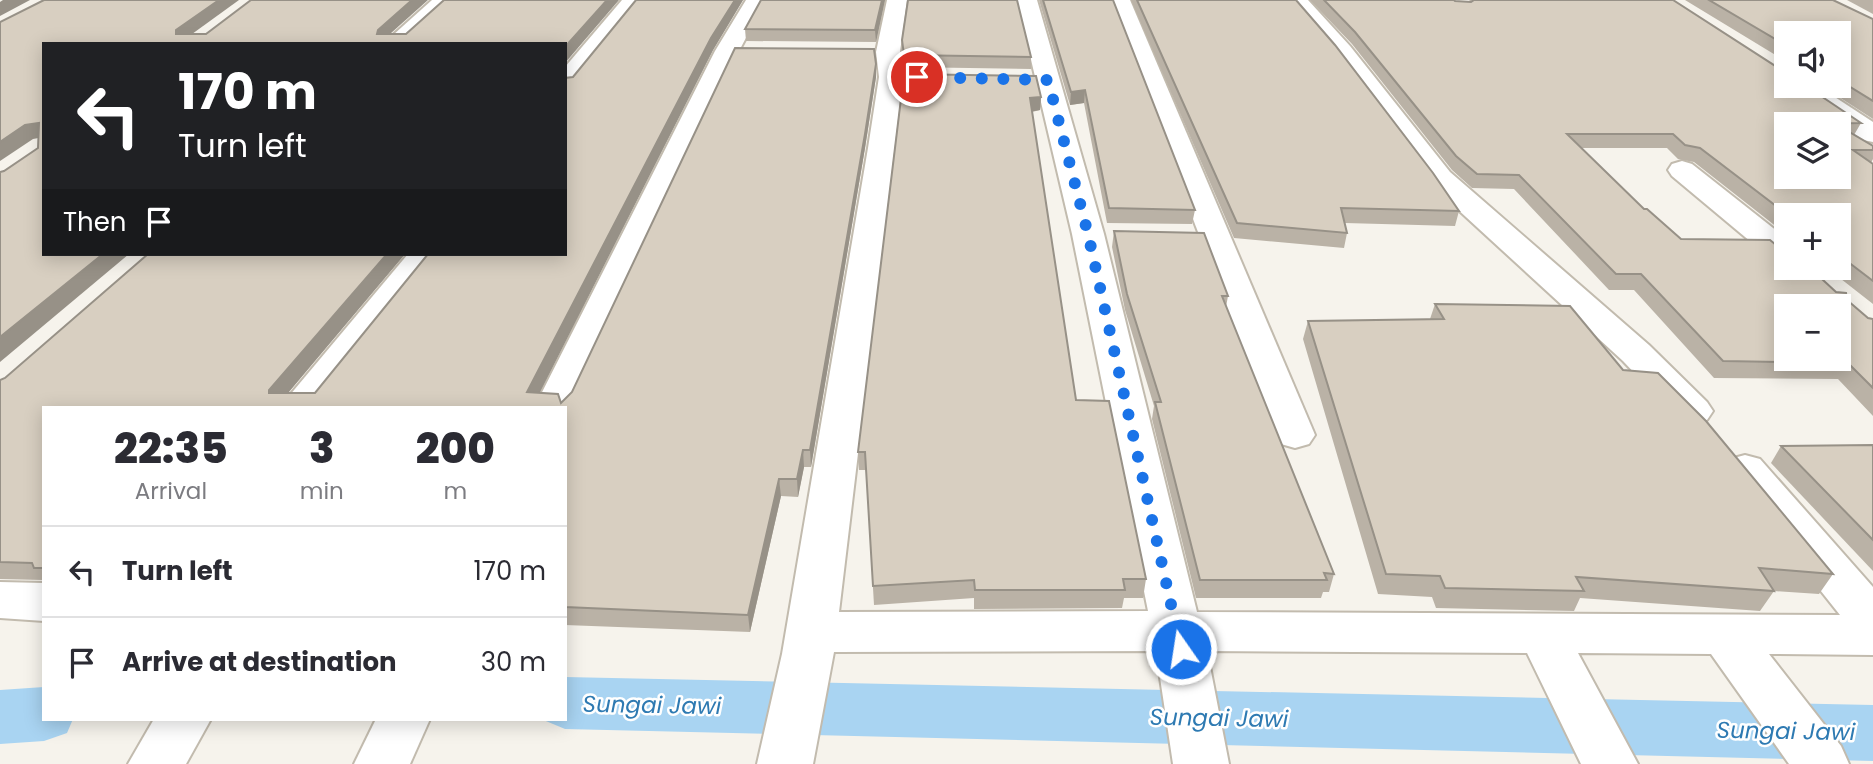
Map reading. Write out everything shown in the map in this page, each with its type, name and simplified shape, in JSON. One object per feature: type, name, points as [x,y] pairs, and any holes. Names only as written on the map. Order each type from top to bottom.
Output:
[{"type":"street","points":[[396,42],[445,0]]},
{"type":"street","points":[[567,81],[634,0]]},
{"type":"street","points":[[555,406],[741,51],[756,0]]},
{"type":"street","points":[[785,764],[809,643],[897,0]]},
{"type":"street","points":[[1027,0],[1035,80],[1101,234],[1201,764]]},
{"type":"street","points":[[1120,0],[1296,435]]},
{"type":"street","points":[[1297,0],[1342,51],[1440,178],[1636,353],[1716,435],[1873,620]]},
{"type":"street","points":[[1820,98],[1873,134]]},
{"type":"street","points":[[1682,170],[1774,244]]},
{"type":"street","points":[[1177,236],[1216,237]]},
{"type":"street","points":[[301,406],[423,256]]},
{"type":"street","points":[[0,600],[42,602]]},
{"type":"street","points":[[809,643],[1181,649],[1550,648],[1725,635],[1873,635]]},
{"type":"street","points":[[1725,635],[1821,764]]},
{"type":"street","points":[[1550,648],[1610,764]]},
{"type":"building","points":[[44,0],[219,0],[176,30],[176,34],[206,34],[251,0],[412,0],[378,30],[377,34],[406,34],[444,0],[607,0],[567,45],[567,42],[42,42],[42,256],[101,256],[0,337],[0,172],[38,148],[39,123],[25,125],[0,142],[0,22]]},
{"type":"building","points":[[636,0],[735,0],[711,38],[527,392],[558,394],[561,403],[572,392],[735,48],[874,49],[876,64],[865,134],[810,450],[803,450],[797,479],[779,479],[748,615],[567,607],[567,406],[42,406],[42,568],[34,568],[32,563],[0,562],[0,380],[146,256],[385,256],[269,390],[269,393],[315,393],[426,256],[567,256],[567,78],[573,77]]},
{"type":"building","points":[[761,0],[882,0],[875,30],[745,29]]},
{"type":"building","points":[[908,0],[1017,0],[1031,57],[904,55],[902,40]]},
{"type":"building","points":[[1043,0],[1113,0],[1195,210],[1109,208],[1085,90],[1071,92]]},
{"type":"building","points":[[1137,0],[1296,0],[1335,45],[1459,211],[1341,208],[1347,233],[1237,223]]},
{"type":"building","points":[[1324,0],[1673,0],[1774,65],[1774,98],[1824,98],[1845,112],[1774,112],[1774,189],[1851,189],[1851,133],[1873,146],[1873,150],[1853,150],[1873,164],[1873,281],[1851,264],[1851,203],[1774,204],[1700,148],[1685,145],[1673,134],[1567,134],[1644,209],[1681,239],[1770,240],[1774,243],[1774,280],[1823,280],[1836,292],[1846,293],[1774,294],[1774,362],[1723,361],[1641,274],[1616,274],[1519,175],[1477,174],[1456,156],[1355,32]]},
{"type":"building","points":[[1709,0],[1833,0],[1873,19],[1873,101],[1851,87],[1851,21],[1774,21],[1774,38]]},
{"type":"building","points":[[904,74],[1036,76],[1041,97],[1030,98],[1076,400],[1109,401],[1146,579],[1123,579],[1125,590],[975,590],[974,580],[873,586],[865,452],[858,452]]},
{"type":"building","points":[[1851,116],[1861,123],[1851,123]]},
{"type":"building","points":[[1114,231],[1204,233],[1228,296],[1222,296],[1334,574],[1324,573],[1327,580],[1200,580],[1155,402],[1161,402],[1127,294]]},
{"type":"building","points":[[1851,303],[1873,319],[1873,388],[1851,366]]},
{"type":"building","points":[[1435,304],[1570,306],[1623,370],[1658,373],[1706,421],[1833,574],[1759,568],[1774,591],[1576,577],[1584,591],[1445,588],[1440,576],[1386,574],[1308,321],[1444,319]]},
{"type":"building","points":[[1873,445],[1873,540],[1781,446]]},
{"type":"waterway","name":"Sungai Jawi","points":[[567,703],[1873,733]]},
{"type":"waterway","name":"Sungai Jawi","points":[[0,717],[42,714]]},
{"type":"route","points":[[917,77],[1048,80],[1088,234],[1181,649]]}]
